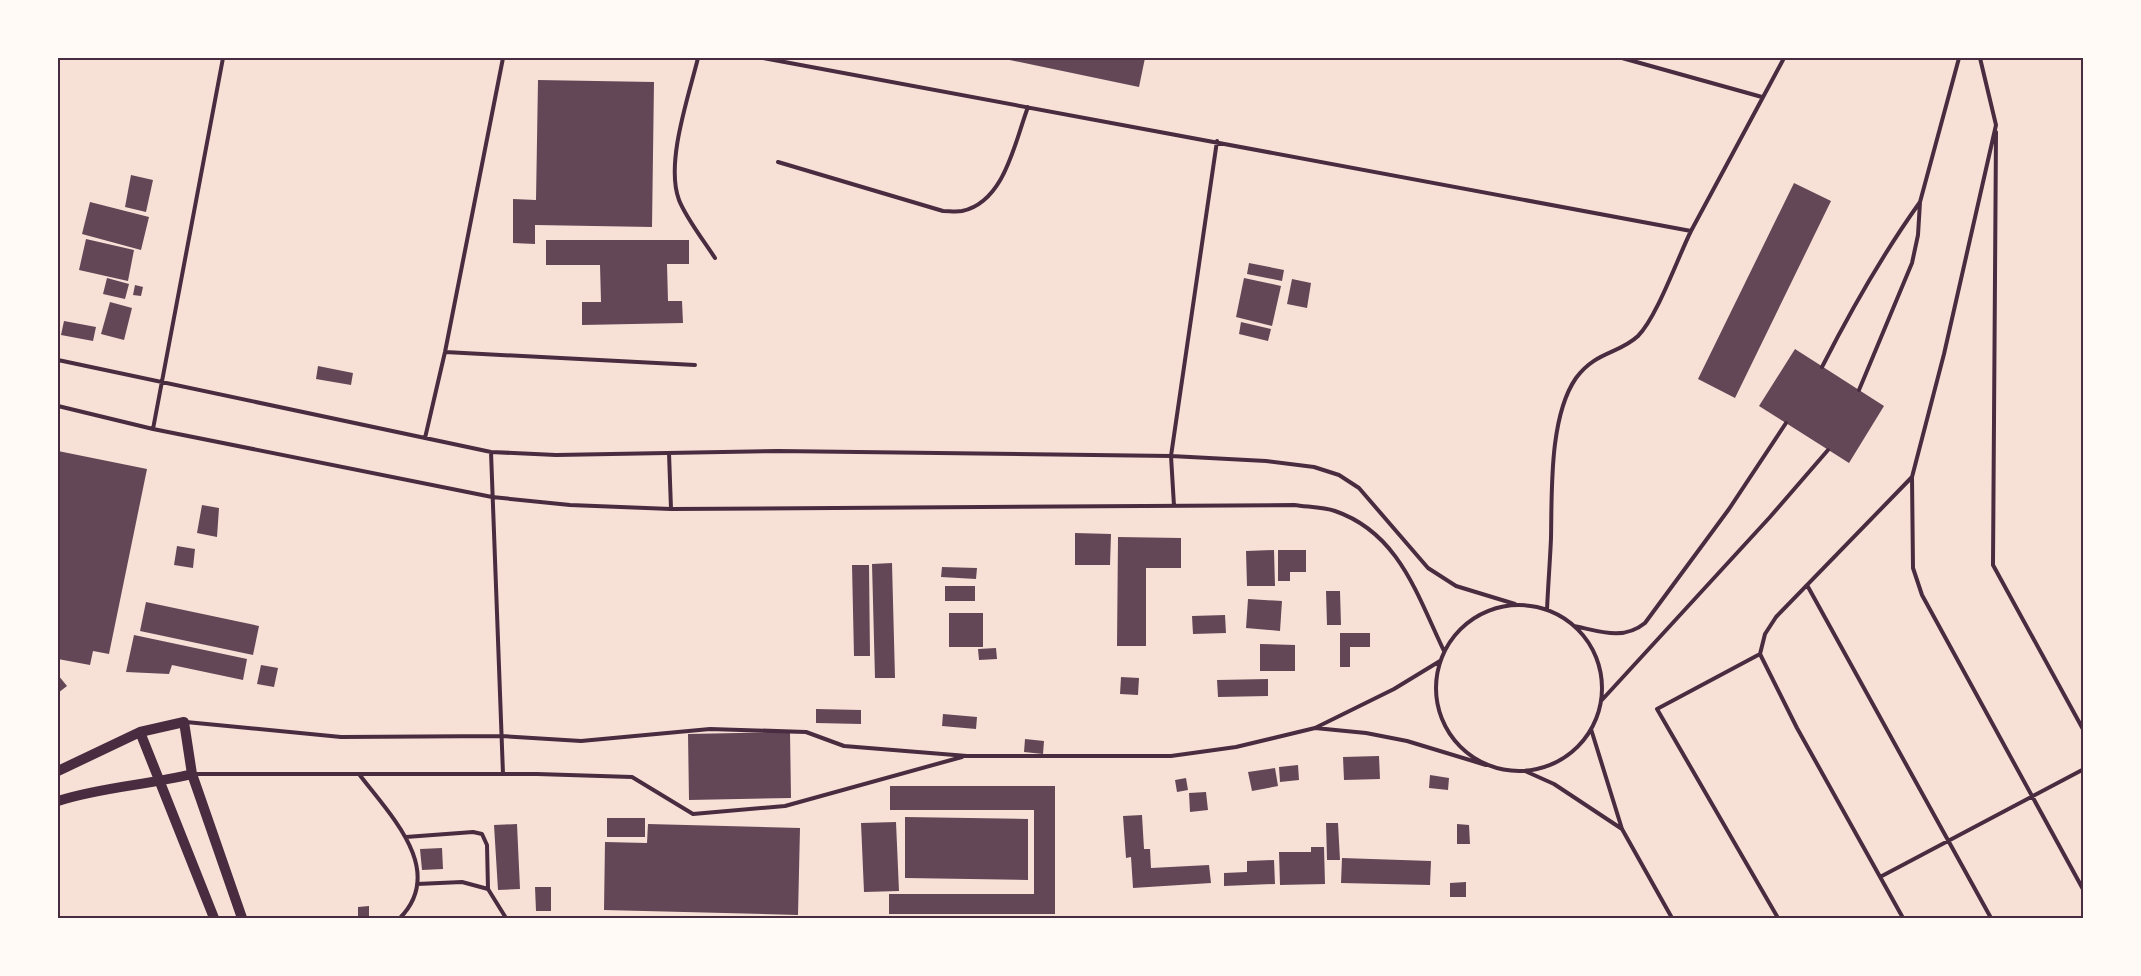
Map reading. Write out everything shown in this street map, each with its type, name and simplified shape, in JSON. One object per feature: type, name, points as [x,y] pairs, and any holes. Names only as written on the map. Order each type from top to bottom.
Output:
[{"type":"main road","points":[[58,771],[140,732],[184,722],[192,774],[242,918]]},
{"type":"main road","points":[[140,732],[214,918]]},
{"type":"main road","points":[[58,801],[84,793],[161,782],[192,774]]},
{"type":"lane","points":[[153,429],[223,58]]},
{"type":"lane","points":[[425,438],[445,352],[503,58]]},
{"type":"lane","points":[[698,58],[675,155],[674,181],[679,200],[715,258]]},
{"type":"lane","points":[[763,58],[1690,230]]},
{"type":"lane","points":[[1622,58],[1762,97]]},
{"type":"lane","points":[[1547,610],[1551,469],[1564,406],[1576,378],[1595,358],[1637,337],[1648,323],[1690,230],[1784,58]]},
{"type":"lane","points":[[1859,390],[1912,263],[1918,235],[1920,202],[1959,58]]},
{"type":"lane","points":[[1980,58],[1996,124],[1993,565],[2084,732]]},
{"type":"lane","points":[[778,162],[943,211],[963,211],[986,198],[1001,180],[1028,106]]},
{"type":"lane","points":[[1996,124],[1944,354],[1912,477],[1913,568],[1922,596],[2084,891]]},
{"type":"lane","points":[[1174,506],[1171,456],[1217,141]]},
{"type":"lane","points":[[1822,366],[1861,291],[1890,244],[1920,202]]},
{"type":"lane","points":[[445,352],[695,365]]},
{"type":"lane","points":[[58,360],[492,452],[556,456],[778,451],[1171,456],[1266,461],[1314,467],[1339,475],[1359,488],[1428,568],[1456,586],[1515,604],[1536,606],[1556,613],[1574,626],[1589,644],[1599,666],[1602,701]]},
{"type":"lane","points":[[58,406],[153,429],[492,497],[570,505],[671,509],[1294,505],[1333,510],[1354,519],[1386,542],[1400,562],[1444,650]]},
{"type":"lane","points":[[1574,626],[1614,634],[1625,634],[1636,630],[1644,623],[1729,509],[1786,423]]},
{"type":"lane","points":[[1315,728],[1366,733],[1407,741],[1508,770],[1525,771],[1550,765],[1571,753],[1591,729],[1602,701],[1770,518],[1828,450]]},
{"type":"lane","points":[[492,452],[502,774]]},
{"type":"lane","points":[[669,453],[671,509]]},
{"type":"lane","points":[[1903,918],[1797,728],[1760,654],[1765,634],[1776,616],[1912,477]]},
{"type":"lane","points":[[1807,585],[1991,918]]},
{"type":"lane","points":[[1491,766],[1468,754],[1450,735],[1439,711],[1436,686],[1440,661],[1444,650],[1456,632],[1473,618],[1493,608],[1515,604]]},
{"type":"lane","points":[[1760,654],[1657,709],[1778,918]]},
{"type":"lane","points":[[184,722],[341,737],[501,736],[582,741],[710,729],[806,732],[844,746],[967,756],[1171,756],[1236,747],[1315,728],[1394,689],[1440,661]]},
{"type":"lane","points":[[1591,729],[1622,829],[1672,918]]},
{"type":"lane","points":[[192,774],[502,774],[632,777],[693,814],[786,806],[967,756]]},
{"type":"lane","points":[[1880,877],[2084,769]]},
{"type":"lane","points":[[1525,771],[1554,784],[1622,829]]},
{"type":"lane","points":[[359,774],[406,837],[418,869],[417,884],[410,908],[400,918]]},
{"type":"lane","points":[[406,837],[473,832],[482,834],[487,845],[488,889],[506,918]]},
{"type":"lane","points":[[417,884],[462,882],[488,889]]},
{"type":"building","points":[[1000,58],[1145,58],[1139,87]]},
{"type":"building","points":[[538,80],[654,82],[652,227],[535,225],[535,244],[513,243],[513,199],[536,200]]},
{"type":"building","points":[[131,175],[153,180],[146,212],[125,207]]},
{"type":"building","points":[[1794,183],[1831,201],[1735,398],[1698,379]]},
{"type":"building","points":[[90,202],[149,217],[141,250],[82,234]]},
{"type":"building","points":[[86,239],[134,250],[128,281],[79,270]]},
{"type":"building","points":[[546,240],[689,240],[689,264],[667,264],[668,301],[682,301],[683,323],[582,325],[582,302],[601,302],[600,265],[546,265]]},
{"type":"building","points":[[1249,263],[1284,270],[1282,281],[1247,274]]},
{"type":"building","points":[[107,278],[129,284],[125,299],[103,294]]},
{"type":"building","points":[[1244,278],[1281,286],[1272,326],[1236,317]]},
{"type":"building","points":[[1292,279],[1311,283],[1307,308],[1287,304]]},
{"type":"building","points":[[135,285],[143,287],[141,296],[133,295]]},
{"type":"building","points":[[110,302],[132,308],[124,340],[101,334]]},
{"type":"building","points":[[64,321],[96,327],[93,341],[61,335]]},
{"type":"building","points":[[1241,322],[1271,329],[1268,341],[1239,334]]},
{"type":"building","points":[[1795,349],[1884,406],[1849,463],[1759,406]]},
{"type":"building","points":[[318,366],[353,373],[351,385],[316,379]]},
{"type":"building","points":[[58,451],[147,469],[109,654],[93,651],[90,665],[58,659]]},
{"type":"building","points":[[202,505],[219,508],[217,537],[197,533]]},
{"type":"building","points":[[1075,533],[1111,534],[1110,565],[1075,565]]},
{"type":"building","points":[[1118,537],[1181,538],[1181,568],[1146,568],[1146,646],[1117,646]]},
{"type":"building","points":[[177,546],[195,549],[193,568],[174,565]]},
{"type":"building","points":[[1274,550],[1275,586],[1247,586],[1246,551]]},
{"type":"building","points":[[1278,550],[1306,550],[1306,572],[1290,572],[1290,581],[1278,581]]},
{"type":"building","points":[[892,563],[895,678],[875,678],[872,564]]},
{"type":"building","points":[[852,565],[869,565],[870,656],[854,656]]},
{"type":"building","points":[[942,567],[977,568],[976,579],[941,577]]},
{"type":"building","points":[[945,586],[975,586],[975,601],[945,601]]},
{"type":"building","points":[[1326,591],[1340,591],[1341,625],[1327,625]]},
{"type":"building","points":[[1248,599],[1282,601],[1280,631],[1246,628]]},
{"type":"building","points":[[146,602],[259,626],[253,655],[140,631]]},
{"type":"building","points":[[949,613],[983,613],[983,647],[949,647]]},
{"type":"building","points":[[1225,615],[1226,633],[1193,634],[1192,616]]},
{"type":"building","points":[[1340,633],[1370,633],[1370,647],[1350,647],[1350,667],[1340,667]]},
{"type":"building","points":[[134,635],[247,659],[243,680],[172,665],[169,674],[126,672]]},
{"type":"building","points":[[1260,644],[1295,645],[1295,671],[1260,671]]},
{"type":"building","points":[[996,648],[997,659],[979,660],[978,649]]},
{"type":"building","points":[[261,665],[278,668],[274,687],[257,684]]},
{"type":"building","points":[[58,675],[67,686],[58,693]]},
{"type":"building","points":[[1121,677],[1139,678],[1138,695],[1120,694]]},
{"type":"building","points":[[1268,679],[1268,696],[1218,697],[1217,680]]},
{"type":"building","points":[[816,709],[861,710],[861,724],[816,723]]},
{"type":"building","points":[[943,714],[977,717],[976,729],[942,726]]},
{"type":"building","points":[[790,732],[791,798],[689,800],[688,734]]},
{"type":"building","points":[[1025,739],[1044,741],[1043,754],[1024,752]]},
{"type":"building","points":[[1379,756],[1380,779],[1344,780],[1343,757]]},
{"type":"building","points":[[1298,765],[1299,780],[1280,782],[1279,767]]},
{"type":"building","points":[[1275,768],[1278,786],[1252,791],[1248,772]]},
{"type":"building","points":[[1430,775],[1449,778],[1448,790],[1429,788]]},
{"type":"building","points":[[1186,778],[1188,790],[1177,792],[1175,780]]},
{"type":"building","points":[[890,786],[1055,786],[1055,914],[889,914],[889,894],[1034,894],[1034,810],[890,810]]},
{"type":"building","points":[[1206,792],[1208,810],[1190,812],[1189,793]]},
{"type":"building","points":[[1142,815],[1144,849],[1150,849],[1151,868],[1209,865],[1211,883],[1133,888],[1131,857],[1126,858],[1123,816]]},
{"type":"building","points":[[905,817],[1028,819],[1028,880],[905,878]]},
{"type":"building","points":[[607,818],[645,818],[645,837],[607,837]]},
{"type":"building","points":[[896,822],[899,891],[864,892],[861,823]]},
{"type":"building","points":[[1326,823],[1338,823],[1340,860],[1327,860]]},
{"type":"building","points":[[517,824],[520,889],[498,890],[494,825]]},
{"type":"building","points":[[648,824],[800,828],[798,915],[604,910],[605,842],[647,843]]},
{"type":"building","points":[[1457,824],[1469,825],[1470,844],[1457,844]]},
{"type":"building","points":[[1311,847],[1324,847],[1325,884],[1280,885],[1279,852],[1311,852]]},
{"type":"building","points":[[442,848],[443,869],[422,870],[420,849]]},
{"type":"building","points":[[1342,858],[1431,861],[1430,885],[1341,883]]},
{"type":"building","points":[[1274,860],[1275,884],[1224,886],[1224,873],[1247,872],[1247,861]]},
{"type":"building","points":[[1466,882],[1466,897],[1450,897],[1450,883]]},
{"type":"building","points":[[535,887],[551,887],[551,911],[536,911]]},
{"type":"building","points":[[369,906],[369,916],[358,916],[358,907]]}]
